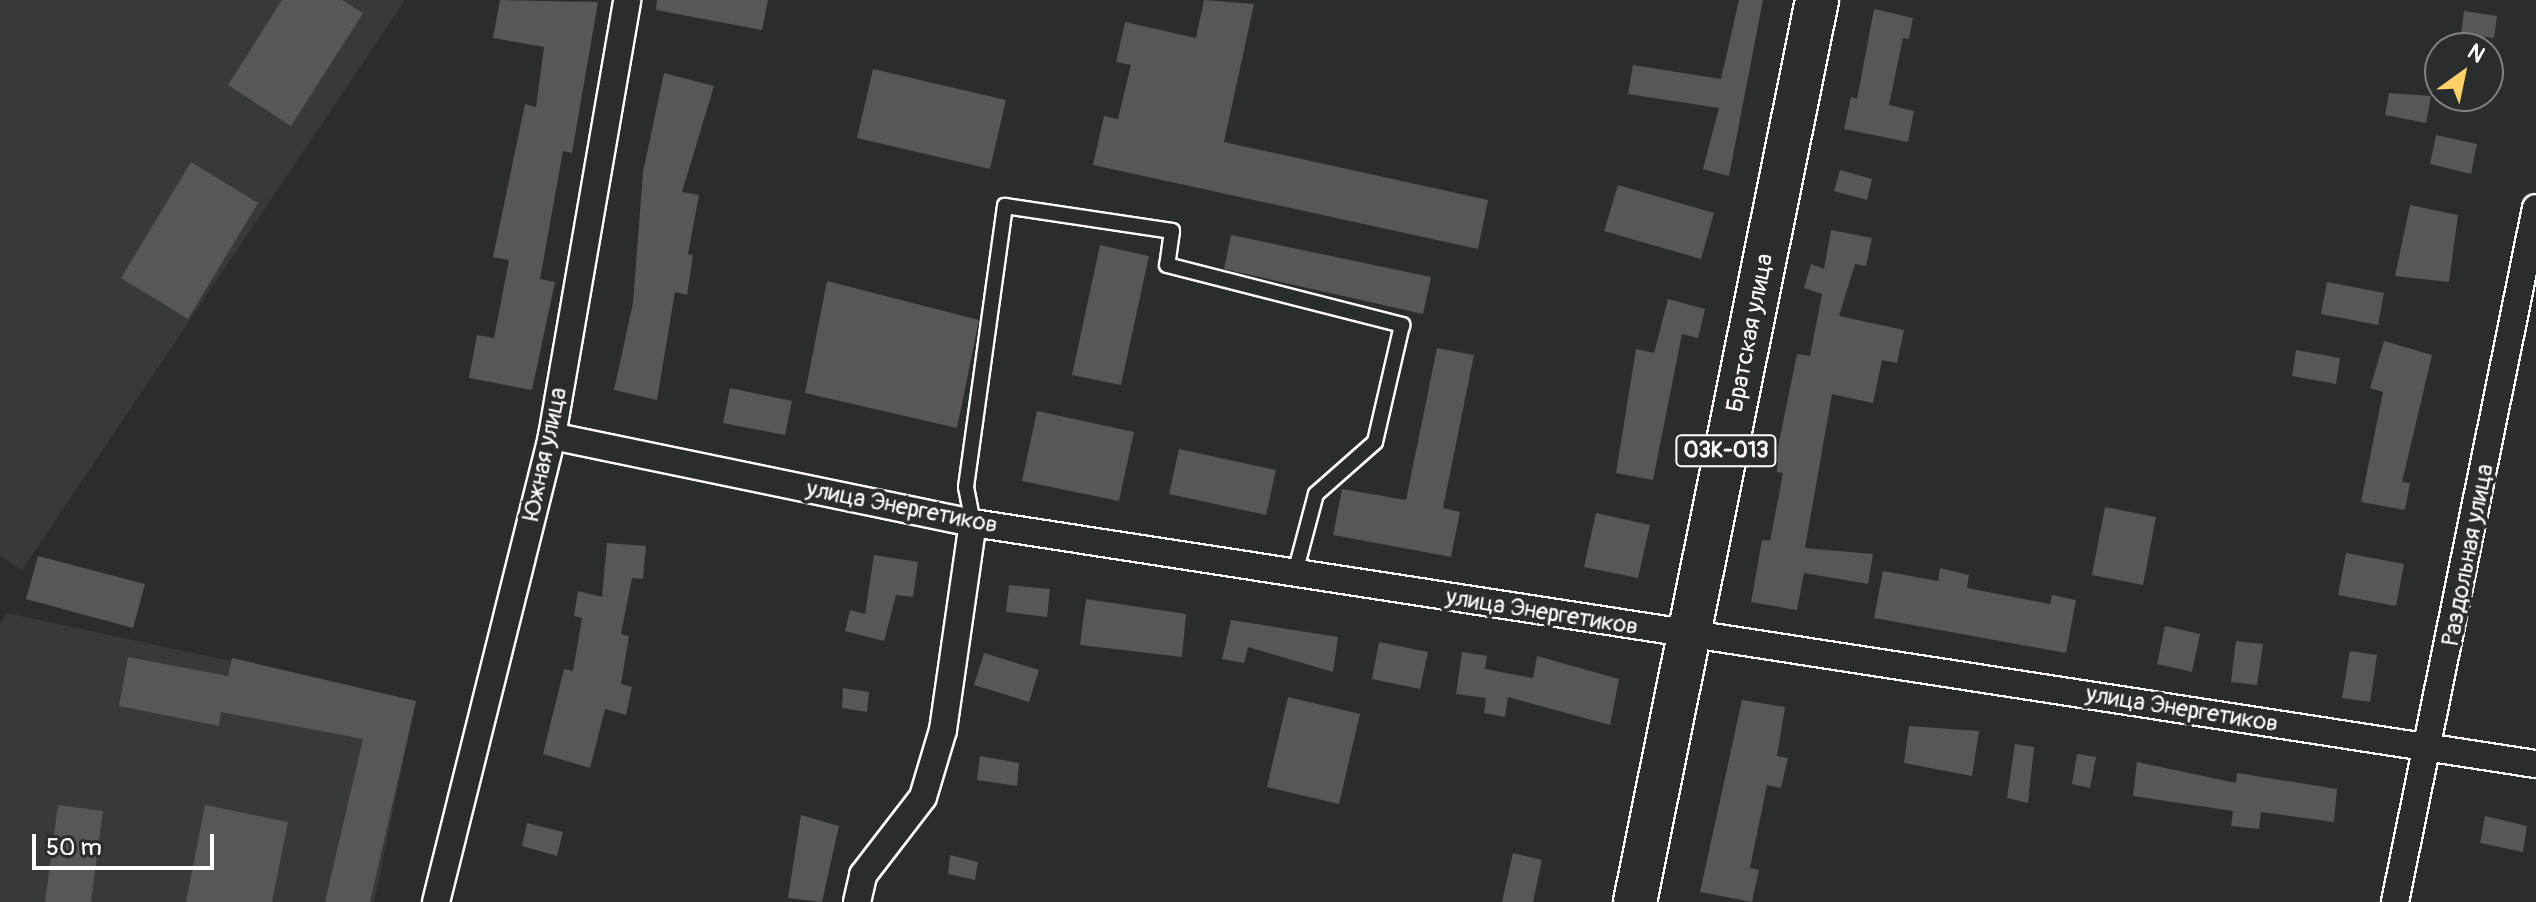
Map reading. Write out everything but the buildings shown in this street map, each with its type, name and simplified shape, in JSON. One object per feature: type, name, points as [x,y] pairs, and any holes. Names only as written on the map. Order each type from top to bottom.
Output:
[{"type":"main road","name":"Братская улица","points":[[1635,902],[1817,0]]},
{"type":"street","name":"Южная улица","points":[[436,902],[552,436],[627,0]]},
{"type":"street","name":"Раздольная улица","points":[[2395,902],[2430,746],[2536,208]]},
{"type":"street","name":"улица Энергетиков","points":[[552,436],[973,523],[2536,764]]},
{"type":"street","points":[[857,902],[863,875],[923,797],[943,730],[973,523]]},
{"type":"lane","points":[[973,523],[966,487],[1005,206],[1172,231],[1167,265],[1402,325],[1375,442],[1316,494],[1295,573]]},
{"type":"shaded area","points":[[0,0],[405,0],[22,570],[0,556]]},
{"type":"shaded area","points":[[7,613],[416,701],[374,902],[0,902],[0,624]]}]
